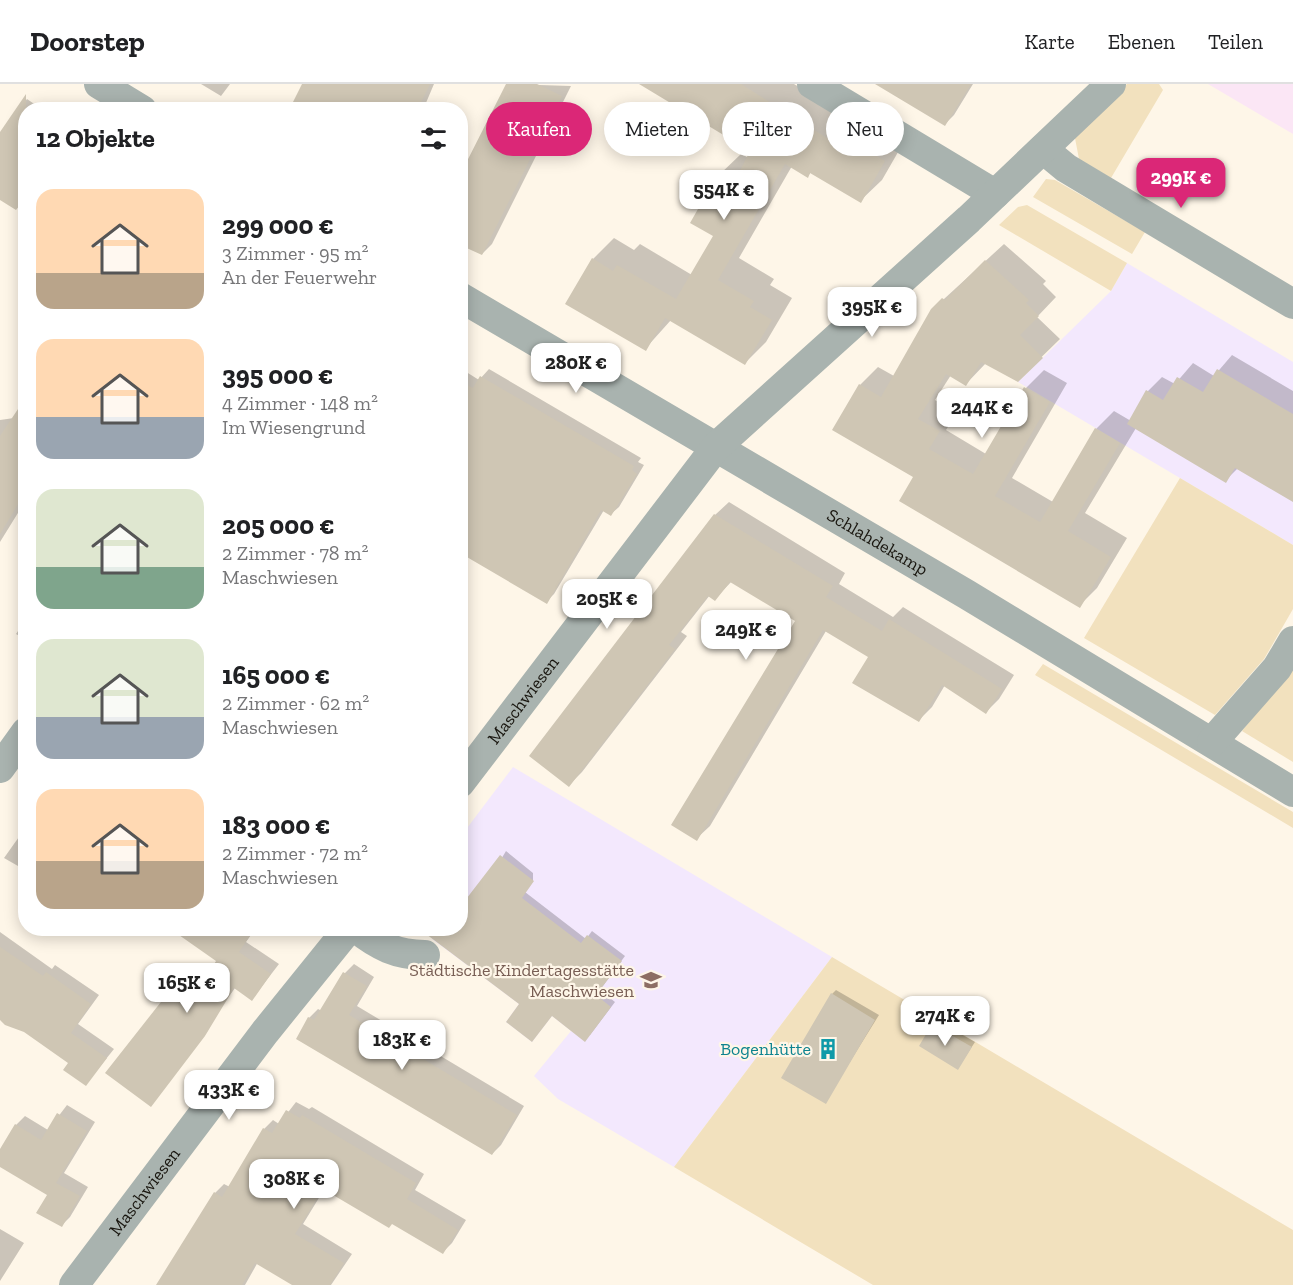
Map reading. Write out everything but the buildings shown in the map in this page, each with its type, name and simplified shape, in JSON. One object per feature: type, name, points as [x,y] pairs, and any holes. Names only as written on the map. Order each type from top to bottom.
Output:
[{"type":"street","points":[[99,84],[129,102]]},
{"type":"street","points":[[813,84],[995,194]]},
{"type":"street","name":"Maschwiesen","points":[[468,772],[716,447],[995,194],[1111,84]]},
{"type":"street","points":[[1043,149],[1065,168],[1293,304]]},
{"type":"street","name":"Schlahdekamp","points":[[468,302],[1293,792]]},
{"type":"street","points":[[1212,742],[1277,668],[1293,641]]},
{"type":"street","points":[[0,768],[18,743]]},
{"type":"street","name":"Maschwiesen","points":[[74,1285],[265,1032],[343,936]]},
{"type":"street","points":[[366,936],[396,953],[425,955]]},
{"type":"shaded area","points":[[1127,84],[1159,84],[1163,90],[1111,178],[1079,159],[1074,133]]},
{"type":"shaded area","points":[[1208,84],[1293,84],[1293,134]]},
{"type":"shaded area","points":[[1046,179],[1055,180],[1145,232],[1132,254],[1033,197]]},
{"type":"shaded area","points":[[1027,205],[1127,263],[1111,291],[999,225],[1018,207]]},
{"type":"shaded area","points":[[1127,263],[1293,362],[1293,545],[1018,382],[1111,291]]},
{"type":"shaded area","points":[[1180,478],[1293,545],[1293,609],[1264,659],[1215,715],[1084,638]]},
{"type":"shaded area","points":[[1043,664],[1293,812],[1293,828],[1035,675]]},
{"type":"shaded area","points":[[1293,667],[1293,762],[1242,731]]},
{"type":"shaded area","name":"Städtische Kindertagesstätte Maschwiesen","points":[[513,767],[832,957],[674,1167],[558,1099],[534,1076],[571,1031],[552,1016],[532,1042],[506,1022],[519,1004],[432,939],[434,936],[468,936],[468,827]]},
{"type":"shaded area","points":[[832,957],[1293,1230],[1293,1285],[873,1285],[674,1167]]},
{"type":"place","name":"Städtische Kindertagesstätte Maschwiesen","points":[[651,980]]},
{"type":"place","name":"Bogenhütte","points":[[828,1049]]}]
